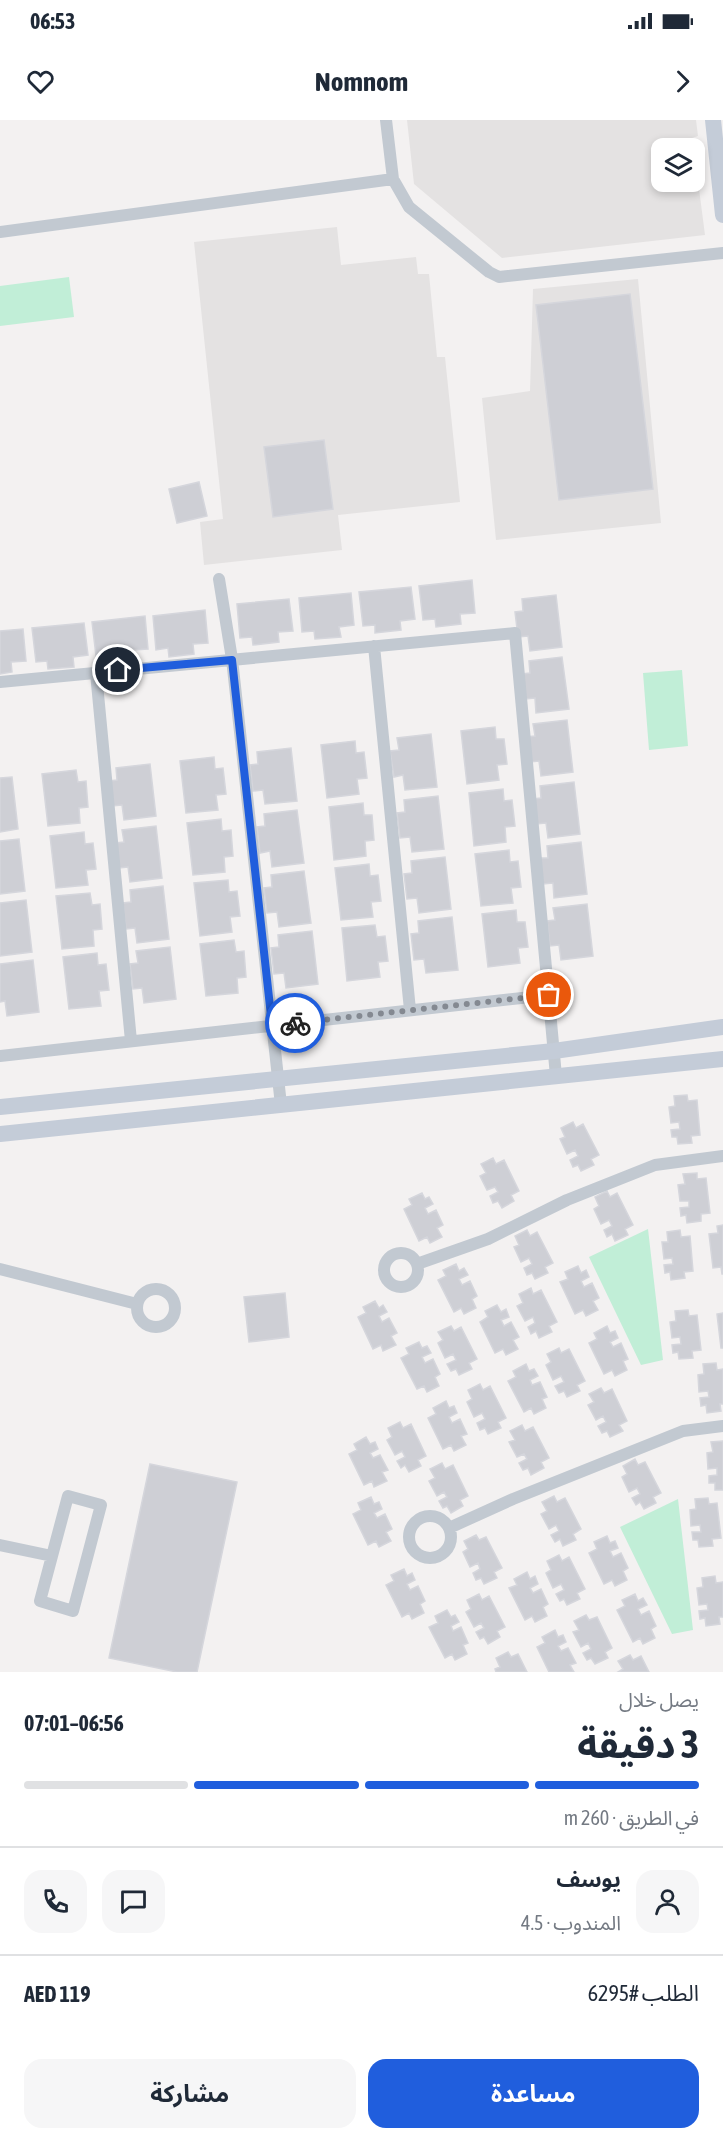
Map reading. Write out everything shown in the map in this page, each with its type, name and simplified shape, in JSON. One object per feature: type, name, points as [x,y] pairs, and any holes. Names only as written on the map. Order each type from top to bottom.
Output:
[{"type":"street","points":[[386,120],[393,179],[409,207],[489,273],[500,278],[723,253]]},
{"type":"street","points":[[713,120],[723,215]]},
{"type":"street","points":[[0,232],[393,179]]},
{"type":"street","points":[[219,579],[232,660],[281,1105]]},
{"type":"street","points":[[0,682],[516,633],[556,1076]]},
{"type":"street","points":[[374,646],[410,1010]]},
{"type":"street","points":[[96,672],[131,1041]]},
{"type":"street","points":[[0,1056],[549,995]]},
{"type":"street","points":[[0,1107],[554,1051],[723,1027]]},
{"type":"street","points":[[0,1134],[723,1059]]},
{"type":"street","points":[[417,1264],[488,1239],[567,1200],[655,1164],[723,1156]]},
{"type":"street","points":[[0,1269],[137,1304]]},
{"type":"street","points":[[449,1528],[523,1495],[682,1431],[723,1426]]},
{"type":"street","points":[[68,1496],[101,1505],[73,1611],[40,1601],[52,1556],[68,1496]]},
{"type":"street","points":[[0,1545],[52,1556]]},
{"type":"shaded area","points":[[407,120],[696,120],[698,136],[651,138],[651,192],[699,192],[705,235],[502,258],[414,184]]},
{"type":"shaded area","points":[[337,227],[341,265],[416,257],[418,274],[429,274],[437,357],[445,357],[460,502],[338,515],[342,550],[204,565],[200,522],[223,519],[194,242]]},
{"type":"shaded area","points":[[638,279],[661,523],[496,540],[482,398],[530,391],[533,289]]},
{"type":"green space","points":[[69,277],[74,317],[0,326],[0,286]]},
{"type":"green space","points":[[682,670],[688,746],[649,750],[643,673]]},
{"type":"green space","points":[[648,1229],[663,1360],[641,1365],[589,1257]]},
{"type":"green space","points":[[678,1499],[693,1630],[672,1634],[620,1527]]},
{"type":"building","points":[[630,294],[653,489],[559,500],[536,305]]},
{"type":"building","points":[[324,440],[333,509],[273,517],[264,447]]},
{"type":"building","points":[[199,482],[207,516],[177,523],[169,489]]},
{"type":"building","points":[[472,580],[475,613],[460,614],[461,624],[436,627],[435,619],[423,620],[419,586]]},
{"type":"building","points":[[411,587],[415,619],[400,621],[401,630],[375,633],[375,625],[363,626],[359,592]]},
{"type":"building","points":[[351,593],[354,625],[339,627],[341,637],[315,639],[314,631],[302,632],[299,598]]},
{"type":"building","points":[[556,595],[562,647],[530,651],[528,636],[518,637],[515,612],[523,611],[522,599]]},
{"type":"building","points":[[289,599],[293,631],[278,632],[279,642],[253,645],[252,637],[240,638],[237,604]]},
{"type":"building","points":[[205,610],[208,643],[193,644],[194,654],[169,657],[168,648],[156,650],[153,616]]},
{"type":"building","points":[[145,616],[148,649],[133,650],[134,660],[109,663],[108,655],[96,656],[92,622]]},
{"type":"building","points":[[84,623],[88,655],[73,657],[74,667],[48,669],[47,661],[36,662],[32,628]]},
{"type":"building","points":[[23,629],[26,661],[11,662],[12,672],[0,674],[0,631]]},
{"type":"building","points":[[562,657],[569,709],[536,713],[535,698],[525,699],[522,674],[530,673],[529,661]]},
{"type":"building","points":[[567,720],[573,772],[541,776],[539,761],[530,762],[526,737],[535,736],[533,724]]},
{"type":"building","points":[[495,727],[496,739],[504,739],[507,764],[497,765],[499,780],[467,784],[461,731]]},
{"type":"building","points":[[431,734],[437,787],[405,790],[403,775],[394,777],[390,751],[399,750],[397,738]]},
{"type":"building","points":[[355,741],[356,753],[364,752],[367,778],[357,779],[359,794],[327,798],[321,745]]},
{"type":"building","points":[[291,748],[297,801],[265,804],[263,790],[253,791],[250,765],[258,764],[257,752]]},
{"type":"building","points":[[214,757],[215,769],[223,768],[226,794],[216,795],[218,810],[186,813],[180,761]]},
{"type":"building","points":[[150,764],[156,816],[124,820],[122,805],[112,806],[109,781],[117,780],[116,768]]},
{"type":"building","points":[[76,770],[78,782],[86,781],[88,807],[79,808],[80,823],[48,826],[42,774]]},
{"type":"building","points":[[12,777],[18,829],[0,832],[0,778]]},
{"type":"building","points":[[574,782],[580,834],[548,838],[546,823],[536,824],[533,799],[541,798],[540,786]]},
{"type":"building","points":[[503,789],[504,801],[512,800],[515,826],[505,827],[506,842],[474,846],[469,793]]},
{"type":"building","points":[[438,796],[444,849],[412,852],[410,837],[400,838],[397,813],[405,812],[404,800]]},
{"type":"building","points":[[363,803],[364,815],[372,815],[374,840],[365,841],[366,856],[334,860],[329,807]]},
{"type":"building","points":[[297,810],[304,863],[272,867],[270,851],[260,853],[257,827],[265,826],[264,814]]},
{"type":"building","points":[[221,819],[222,831],[231,830],[233,856],[224,857],[225,872],[193,875],[187,823]]},
{"type":"building","points":[[156,826],[162,878],[130,882],[128,867],[119,868],[116,843],[124,842],[122,830]]},
{"type":"building","points":[[84,832],[85,844],[93,843],[96,869],[86,870],[88,885],[56,888],[50,836]]},
{"type":"building","points":[[19,839],[25,891],[0,894],[0,841]]},
{"type":"building","points":[[581,842],[587,894],[554,898],[553,883],[543,884],[540,858],[548,858],[547,846]]},
{"type":"building","points":[[509,850],[510,862],[518,861],[521,887],[511,888],[513,903],[481,906],[475,854]]},
{"type":"building","points":[[445,857],[451,909],[419,913],[417,898],[407,899],[404,874],[412,873],[411,861]]},
{"type":"building","points":[[369,864],[370,876],[378,875],[381,901],[371,902],[373,917],[341,920],[335,868]]},
{"type":"building","points":[[304,871],[311,923],[279,927],[277,912],[267,913],[264,888],[272,887],[271,875]]},
{"type":"building","points":[[228,880],[229,892],[237,891],[240,916],[230,917],[232,932],[200,936],[194,883]]},
{"type":"building","points":[[163,886],[169,939],[137,943],[135,928],[126,929],[123,903],[131,902],[130,890]]},
{"type":"building","points":[[90,893],[92,905],[100,904],[102,929],[93,930],[94,946],[62,949],[56,896]]},
{"type":"building","points":[[26,900],[32,952],[0,956],[0,903]]},
{"type":"building","points":[[587,904],[593,956],[561,960],[559,945],[550,946],[547,921],[555,920],[553,908]]},
{"type":"building","points":[[516,910],[517,922],[525,922],[528,947],[518,948],[520,963],[488,967],[482,914]]},
{"type":"building","points":[[452,917],[458,970],[426,973],[424,959],[414,960],[411,934],[419,933],[418,921]]},
{"type":"building","points":[[375,925],[377,937],[385,936],[388,961],[378,962],[380,977],[347,981],[342,928]]},
{"type":"building","points":[[312,931],[318,984],[286,988],[284,973],[274,974],[271,948],[279,947],[278,935]]},
{"type":"building","points":[[234,940],[236,952],[244,951],[246,977],[237,978],[238,993],[206,996],[200,944]]},
{"type":"building","points":[[170,947],[176,999],[144,1003],[142,988],[133,989],[130,964],[138,963],[136,951]]},
{"type":"building","points":[[97,953],[98,965],[106,964],[109,990],[99,991],[101,1006],[69,1009],[63,957]]},
{"type":"building","points":[[33,960],[39,1012],[7,1016],[5,1001],[0,1002],[0,964]]},
{"type":"building","points":[[687,1095],[688,1101],[697,1100],[700,1135],[691,1136],[692,1143],[678,1144],[677,1137],[672,1137],[671,1130],[680,1129],[679,1122],[671,1123],[669,1107],[675,1106],[674,1096]]},
{"type":"building","points":[[573,1122],[576,1128],[583,1124],[599,1155],[591,1159],[594,1165],[581,1171],[578,1165],[573,1167],[570,1160],[578,1156],[575,1150],[567,1154],[560,1139],[565,1137],[561,1128]]},
{"type":"building","points":[[493,1158],[496,1164],[504,1160],[519,1191],[511,1195],[514,1201],[502,1208],[498,1201],[493,1203],[490,1196],[498,1192],[495,1187],[487,1190],[480,1176],[486,1173],[481,1164]]},
{"type":"building","points":[[697,1173],[697,1179],[706,1178],[710,1213],[701,1214],[701,1221],[687,1223],[686,1215],[681,1216],[680,1208],[689,1207],[689,1201],[680,1201],[678,1185],[685,1184],[683,1174]]},
{"type":"building","points":[[607,1191],[610,1197],[617,1193],[633,1225],[625,1229],[628,1235],[615,1241],[612,1234],[607,1237],[604,1230],[612,1226],[609,1220],[601,1224],[594,1209],[599,1206],[595,1197]]},
{"type":"building","points":[[422,1193],[425,1199],[429,1197],[433,1204],[425,1208],[428,1214],[436,1210],[443,1225],[437,1228],[442,1237],[430,1243],[427,1237],[419,1241],[404,1209],[412,1205],[409,1199]]},
{"type":"building","points":[[723,1225],[722,1274],[721,1267],[713,1268],[709,1234],[718,1233],[717,1226]]},
{"type":"building","points":[[527,1230],[530,1236],[537,1232],[553,1263],[545,1267],[548,1273],[535,1279],[532,1273],[527,1275],[524,1268],[532,1264],[529,1258],[521,1262],[514,1247],[519,1245],[515,1236]]},
{"type":"building","points":[[680,1230],[681,1237],[690,1236],[693,1271],[684,1272],[685,1278],[671,1280],[670,1272],[665,1273],[664,1265],[673,1264],[672,1258],[664,1259],[662,1242],[668,1242],[667,1232]]},
{"type":"building","points":[[456,1264],[459,1271],[464,1268],[468,1275],[459,1279],[462,1285],[470,1281],[477,1296],[472,1299],[476,1308],[464,1314],[461,1308],[454,1312],[438,1280],[446,1276],[443,1270]]},
{"type":"building","points":[[578,1266],[581,1273],[586,1270],[589,1277],[581,1281],[584,1287],[592,1283],[599,1298],[593,1301],[598,1310],[586,1316],[583,1310],[575,1314],[560,1282],[568,1279],[565,1272]]},
{"type":"building","points":[[531,1288],[533,1294],[541,1290],[557,1322],[549,1326],[552,1332],[539,1338],[536,1331],[531,1334],[528,1327],[535,1323],[533,1317],[525,1321],[517,1306],[523,1303],[519,1294]]},
{"type":"building","points":[[285,1293],[289,1337],[249,1342],[244,1297]]},
{"type":"building","points":[[375,1301],[379,1308],[383,1305],[387,1312],[379,1316],[382,1322],[389,1318],[397,1333],[391,1336],[396,1345],[383,1351],[381,1345],[373,1349],[358,1317],[366,1313],[363,1307]]},
{"type":"building","points":[[497,1305],[501,1312],[506,1309],[509,1317],[501,1320],[504,1326],[511,1322],[519,1337],[513,1340],[518,1349],[506,1355],[503,1349],[495,1353],[480,1322],[488,1317],[485,1311]]},
{"type":"building","points":[[688,1310],[689,1316],[697,1315],[701,1350],[692,1351],[693,1358],[679,1359],[678,1352],[673,1353],[672,1345],[681,1344],[680,1337],[672,1338],[670,1322],[676,1321],[675,1311]]},
{"type":"building","points":[[723,1313],[723,1348],[721,1348],[717,1314]]},
{"type":"building","points":[[451,1326],[454,1331],[461,1327],[477,1359],[469,1363],[472,1369],[459,1375],[456,1369],[451,1371],[447,1364],[456,1360],[453,1354],[445,1358],[438,1343],[443,1340],[438,1332]]},
{"type":"building","points":[[607,1326],[610,1333],[615,1331],[618,1338],[610,1342],[613,1347],[621,1343],[628,1359],[623,1361],[627,1370],[615,1376],[612,1370],[604,1374],[589,1343],[597,1339],[594,1333]]},
{"type":"building","points":[[419,1342],[422,1348],[427,1346],[431,1353],[422,1357],[425,1363],[433,1359],[440,1374],[435,1377],[439,1386],[427,1392],[424,1386],[417,1389],[401,1358],[409,1354],[406,1348]]},
{"type":"building","points":[[559,1348],[561,1353],[569,1349],[585,1381],[577,1385],[580,1391],[567,1397],[564,1391],[559,1393],[555,1386],[564,1382],[561,1376],[553,1380],[546,1365],[551,1362],[547,1354]]},
{"type":"building","points":[[716,1363],[717,1370],[723,1369],[723,1404],[720,1404],[721,1411],[707,1413],[706,1405],[701,1406],[700,1398],[709,1397],[708,1391],[699,1392],[698,1375],[704,1374],[703,1364]]},
{"type":"building","points":[[526,1364],[529,1371],[534,1369],[538,1376],[530,1380],[532,1385],[540,1382],[547,1397],[542,1399],[546,1408],[534,1414],[531,1408],[524,1412],[508,1381],[516,1377],[513,1371]]},
{"type":"building","points":[[480,1384],[483,1390],[490,1386],[506,1418],[498,1422],[501,1428],[488,1434],[485,1428],[480,1430],[477,1423],[485,1419],[482,1413],[474,1417],[467,1402],[472,1399],[468,1390]]},
{"type":"building","points":[[601,1388],[604,1393],[612,1389],[627,1421],[619,1425],[623,1431],[610,1437],[607,1431],[602,1433],[598,1426],[606,1422],[603,1416],[596,1420],[588,1405],[594,1402],[589,1394]]},
{"type":"building","points":[[446,1401],[449,1408],[454,1406],[457,1413],[449,1417],[452,1423],[460,1419],[467,1434],[461,1436],[466,1445],[454,1451],[451,1445],[443,1449],[428,1418],[436,1414],[433,1408]]},
{"type":"building","points":[[400,1422],[403,1428],[411,1424],[426,1456],[418,1460],[421,1466],[409,1472],[405,1465],[401,1468],[397,1461],[405,1457],[402,1451],[395,1455],[387,1440],[392,1437],[388,1428]]},
{"type":"building","points":[[522,1425],[525,1431],[533,1427],[549,1458],[541,1462],[544,1468],[531,1475],[528,1468],[523,1470],[519,1463],[527,1459],[524,1454],[517,1457],[509,1442],[515,1440],[510,1431]]},
{"type":"building","points":[[366,1437],[370,1444],[375,1442],[378,1449],[370,1453],[373,1458],[380,1455],[388,1470],[382,1472],[387,1481],[374,1487],[372,1481],[364,1485],[349,1454],[357,1450],[354,1444]]},
{"type":"building","points":[[723,1441],[723,1490],[715,1490],[715,1483],[709,1483],[709,1476],[717,1475],[717,1468],[708,1469],[707,1453],[713,1452],[711,1442]]},
{"type":"building","points":[[635,1459],[638,1465],[645,1462],[661,1493],[653,1497],[656,1503],[644,1509],[640,1502],[636,1505],[632,1498],[640,1494],[637,1488],[629,1492],[622,1477],[627,1474],[623,1466]]},
{"type":"building","points":[[442,1463],[445,1469],[453,1465],[468,1496],[460,1500],[463,1506],[451,1513],[447,1506],[443,1508],[439,1501],[447,1497],[444,1492],[437,1496],[429,1481],[435,1478],[430,1469]]},
{"type":"building","points":[[150,1464],[237,1482],[197,1672],[177,1672],[109,1658]]},
{"type":"building","points":[[554,1496],[557,1502],[565,1498],[581,1529],[573,1534],[576,1540],[563,1546],[560,1539],[555,1542],[551,1535],[559,1531],[556,1525],[549,1529],[541,1514],[547,1511],[542,1502]]},
{"type":"building","points":[[371,1497],[374,1504],[379,1502],[382,1509],[374,1513],[377,1518],[385,1514],[392,1529],[386,1532],[391,1541],[379,1547],[376,1541],[368,1545],[353,1514],[361,1510],[358,1503]]},
{"type":"building","points":[[708,1498],[709,1504],[717,1503],[721,1538],[712,1539],[713,1546],[699,1547],[698,1540],[693,1540],[692,1532],[701,1532],[700,1525],[691,1526],[690,1510],[696,1509],[695,1499]]},
{"type":"building","points":[[476,1535],[479,1540],[486,1537],[502,1568],[494,1572],[497,1578],[484,1584],[481,1578],[476,1580],[473,1573],[480,1569],[478,1563],[470,1567],[463,1552],[468,1549],[464,1541]]},
{"type":"building","points":[[607,1536],[610,1543],[615,1541],[618,1548],[610,1551],[613,1557],[621,1553],[628,1568],[623,1571],[627,1580],[615,1586],[612,1580],[604,1584],[589,1553],[597,1549],[594,1542]]},
{"type":"building","points":[[559,1555],[562,1561],[569,1557],[585,1589],[577,1593],[580,1599],[567,1605],[564,1599],[560,1601],[556,1594],[564,1590],[561,1584],[553,1588],[546,1573],[551,1570],[547,1561]]},
{"type":"building","points":[[404,1569],[407,1576],[412,1573],[415,1580],[407,1584],[410,1590],[418,1586],[425,1601],[420,1604],[424,1613],[412,1619],[409,1613],[402,1617],[386,1585],[394,1581],[391,1575]]},
{"type":"building","points":[[527,1572],[530,1579],[535,1576],[538,1584],[530,1588],[533,1593],[541,1589],[548,1604],[543,1607],[547,1616],[535,1622],[532,1616],[525,1620],[509,1588],[517,1585],[514,1579]]},
{"type":"building","points":[[715,1576],[716,1583],[723,1582],[723,1617],[719,1617],[720,1624],[706,1626],[705,1618],[700,1619],[699,1611],[708,1610],[707,1604],[699,1605],[697,1588],[703,1587],[702,1578]]},
{"type":"building","points":[[479,1594],[482,1600],[489,1596],[505,1627],[497,1631],[500,1637],[488,1644],[484,1637],[480,1639],[476,1632],[484,1628],[481,1623],[474,1627],[466,1612],[471,1609],[467,1600]]},
{"type":"building","points":[[635,1594],[638,1601],[643,1598],[647,1605],[638,1609],[641,1615],[649,1611],[656,1626],[651,1629],[655,1638],[643,1644],[640,1638],[633,1642],[617,1610],[625,1606],[622,1600]]},
{"type":"building","points":[[447,1610],[451,1617],[455,1615],[459,1622],[451,1626],[453,1631],[461,1627],[468,1643],[463,1645],[467,1654],[455,1660],[452,1654],[445,1658],[429,1627],[438,1623],[435,1616]]},
{"type":"building","points":[[586,1615],[589,1620],[597,1617],[612,1648],[605,1652],[608,1658],[595,1664],[591,1658],[587,1660],[583,1653],[591,1649],[588,1643],[581,1647],[573,1632],[579,1630],[574,1621]]},
{"type":"building","points":[[555,1630],[558,1637],[563,1635],[566,1642],[558,1646],[561,1651],[568,1648],[576,1663],[570,1665],[574,1672],[549,1672],[537,1647],[545,1643],[542,1637]]},
{"type":"building","points":[[508,1652],[511,1657],[518,1654],[527,1672],[496,1672],[495,1669],[500,1667],[496,1658]]},
{"type":"building","points":[[630,1655],[633,1660],[641,1656],[649,1672],[618,1672],[623,1669],[618,1661]]},
{"type":"way so far","points":[[295,1023],[549,995]]},
{"type":"route","points":[[118,670],[232,660],[272,1025],[295,1023]]}]
